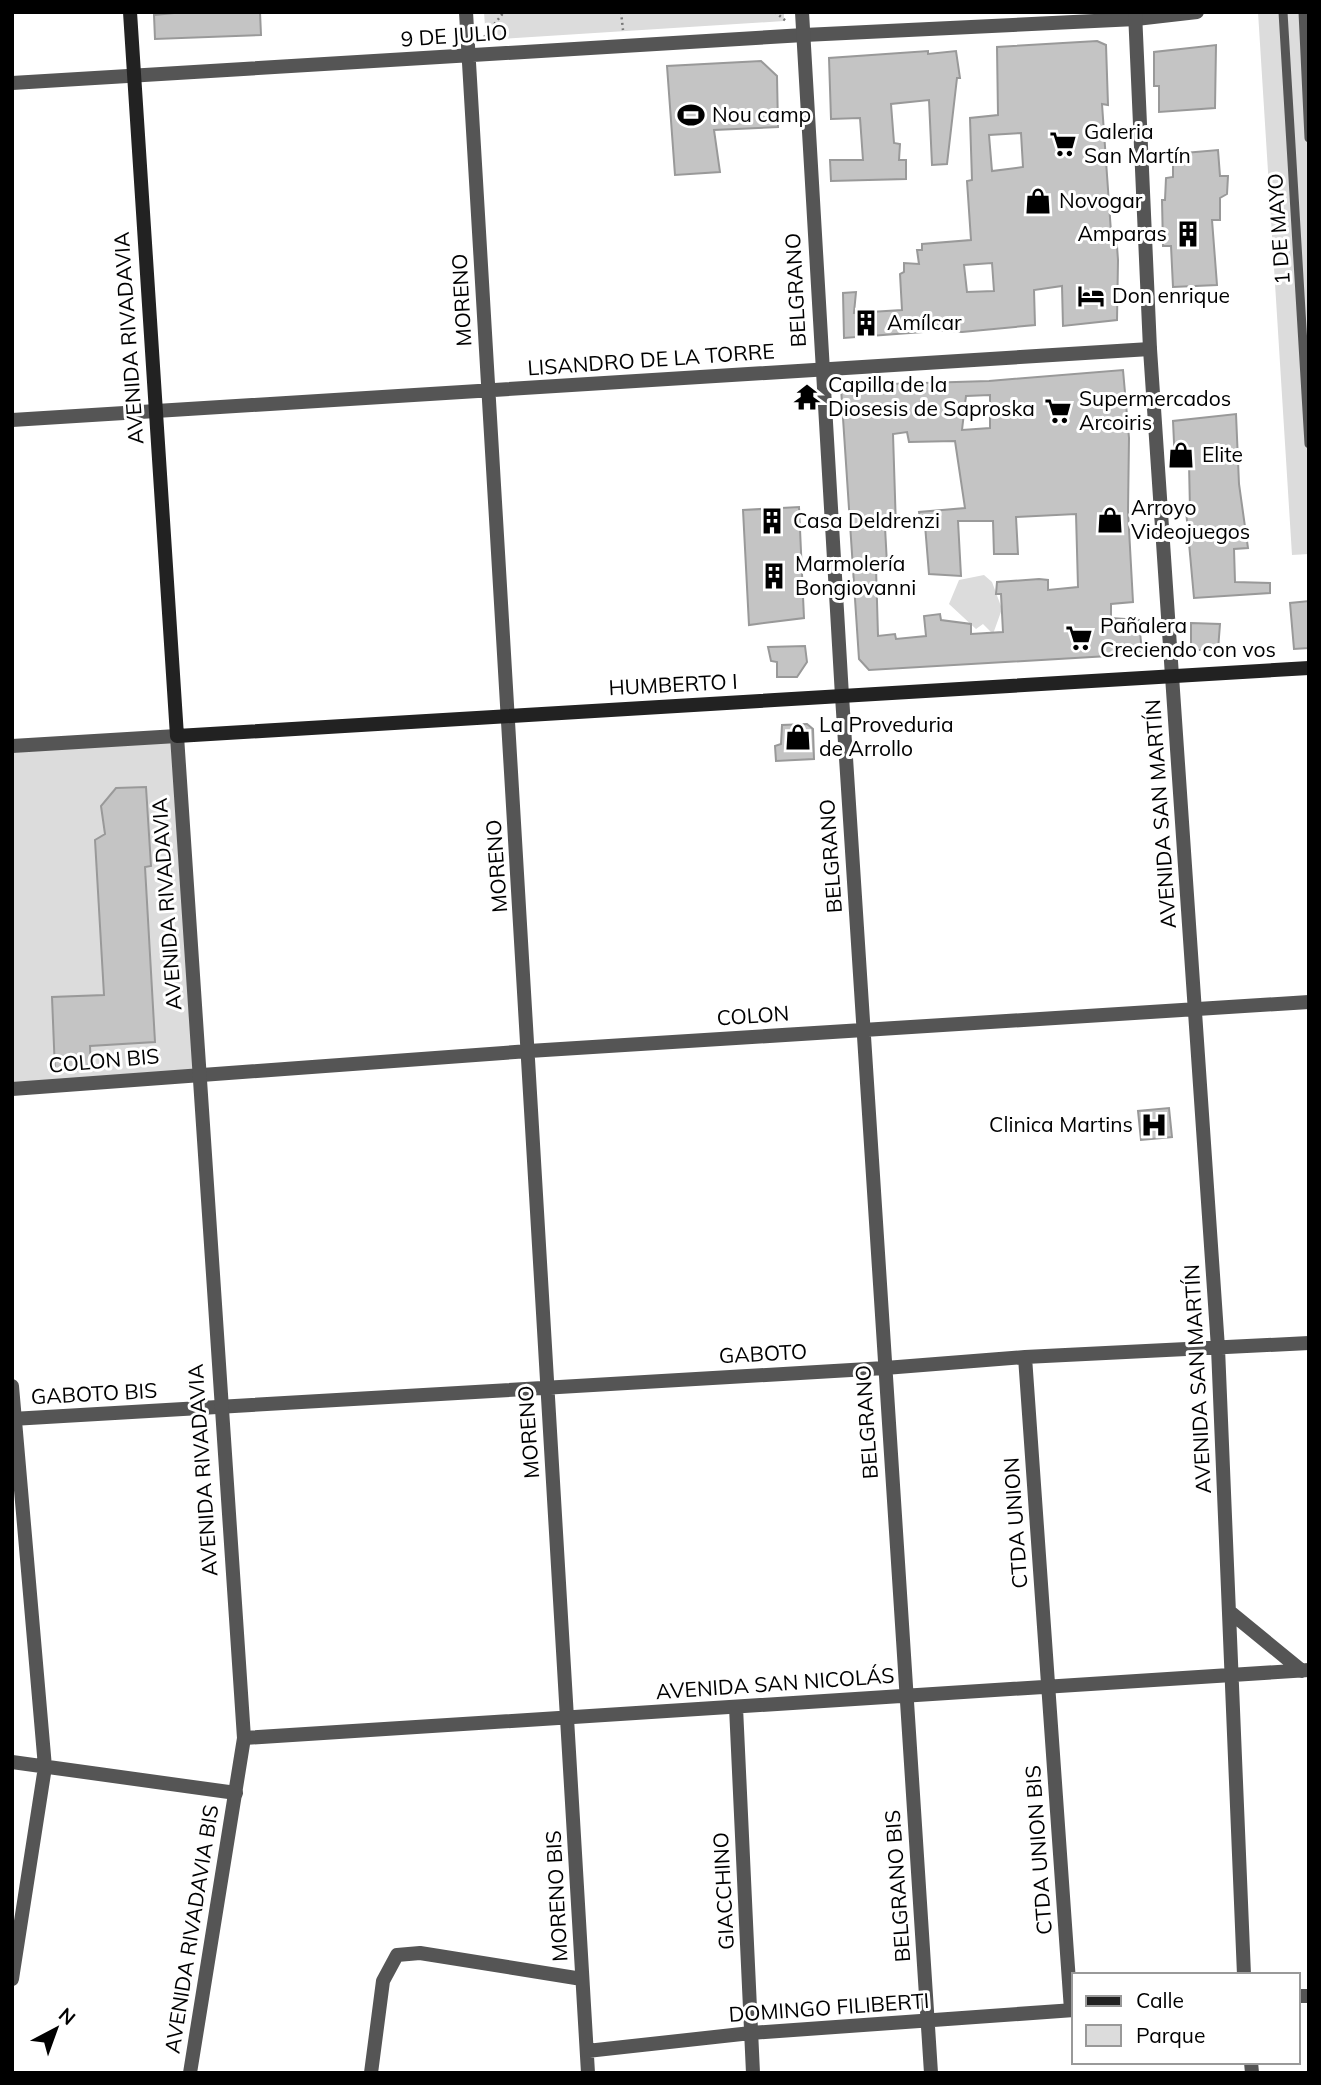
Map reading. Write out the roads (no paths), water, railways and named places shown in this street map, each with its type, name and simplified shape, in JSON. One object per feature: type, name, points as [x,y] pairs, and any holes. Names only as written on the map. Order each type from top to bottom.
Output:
[{"type":"main road","name":"AVENIDA RIVADAVIA","points":[[130,12],[132,76],[177,736]]},
{"type":"main road","name":"HUMBERTO I","points":[[177,736],[1309,668]]},
{"type":"street","name":"MORENO","points":[[466,12],[569,1718]]},
{"type":"street","name":"BELGRANO","points":[[802,12],[905,1696]]},
{"type":"street","name":"9 DE JULIO","points":[[12,83],[1197,12]]},
{"type":"street","name":"AVENIDA SAN MARTÍN","points":[[1136,16],[1150,349],[1218,1348],[1244,1973]]},
{"type":"street","name":"LISANDRO DE LA TORRE","points":[[12,420],[1150,349]]},
{"type":"street","points":[[12,746],[177,736]]},
{"type":"street","name":"AVENIDA RIVADAVIA","points":[[177,736],[244,1738],[236,1793]]},
{"type":"street","name":"COLON","points":[[200,1074],[1309,1002]]},
{"type":"street","name":"COLON BIS","points":[[12,1089],[200,1074]]},
{"type":"street","name":"GABOTO","points":[[220,1407],[885,1368],[1025,1357],[1309,1343]]},
{"type":"street","name":"CTDA UNION","points":[[1025,1357],[1049,1687]]},
{"type":"street","points":[[12,1386],[45,1767],[12,1979]]},
{"type":"street","name":"GABOTO BIS","points":[[14,1419],[220,1407]]},
{"type":"street","points":[[1230,1612],[1306,1671]]},
{"type":"street","name":"AVENIDA SAN NICOLÁS","points":[[244,1738],[1306,1671]]},
{"type":"street","name":"CTDA UNION BIS","points":[[1049,1687],[1072,1997]]},
{"type":"street","name":"BELGRANO BIS","points":[[905,1696],[931,2073]]},
{"type":"street","name":"GIACCHINO","points":[[736,1707],[753,2073]]},
{"type":"street","name":"MORENO BIS","points":[[569,1718],[588,2073]]},
{"type":"street","points":[[12,1762],[236,1793]]},
{"type":"street","name":"AVENIDA RIVADAVIA BIS","points":[[190,2073],[236,1793]]},
{"type":"street","points":[[370,2073],[383,1981],[397,1955],[420,1953],[583,1979]]},
{"type":"street","name":"DOMINGO FILIBERTI","points":[[587,2051],[751,2033],[1072,2010]]},
{"type":"lane","name":"1 DE MAYO","points":[[1283,12],[1304,339],[1306,436],[1309,444]]},
{"type":"lane","points":[[1303,12],[1309,138]]},
{"type":"place","name":"Nou camp","points":[[691,115]]},
{"type":"place","name":"Galeria San Martín","points":[[1063,144]]},
{"type":"place","name":"Novogar","points":[[1038,201]]},
{"type":"place","name":"Amparas","points":[[1188,234]]},
{"type":"place","name":"Don enrique","points":[[1091,296]]},
{"type":"place","name":"Amílcar","points":[[866,323]]},
{"type":"place","name":"Capilla de la Diosesis de Saproska","points":[[807,397]]},
{"type":"place","name":"Supermercados Arcoiris","points":[[1058,411]]},
{"type":"place","name":"Elite","points":[[1181,455]]},
{"type":"place","name":"Arroyo Videojuegos","points":[[1110,520]]},
{"type":"place","name":"Casa Deldrenzi","points":[[772,521]]},
{"type":"place","name":"Marmolería Bongiovanni","points":[[774,576]]},
{"type":"place","name":"Pañalera Creciendo con vos","points":[[1079,638]]},
{"type":"place","name":"La Proveduria de Arrollo","points":[[798,737]]},
{"type":"place","name":"Clinica Martins","points":[[1154,1125]]}]
